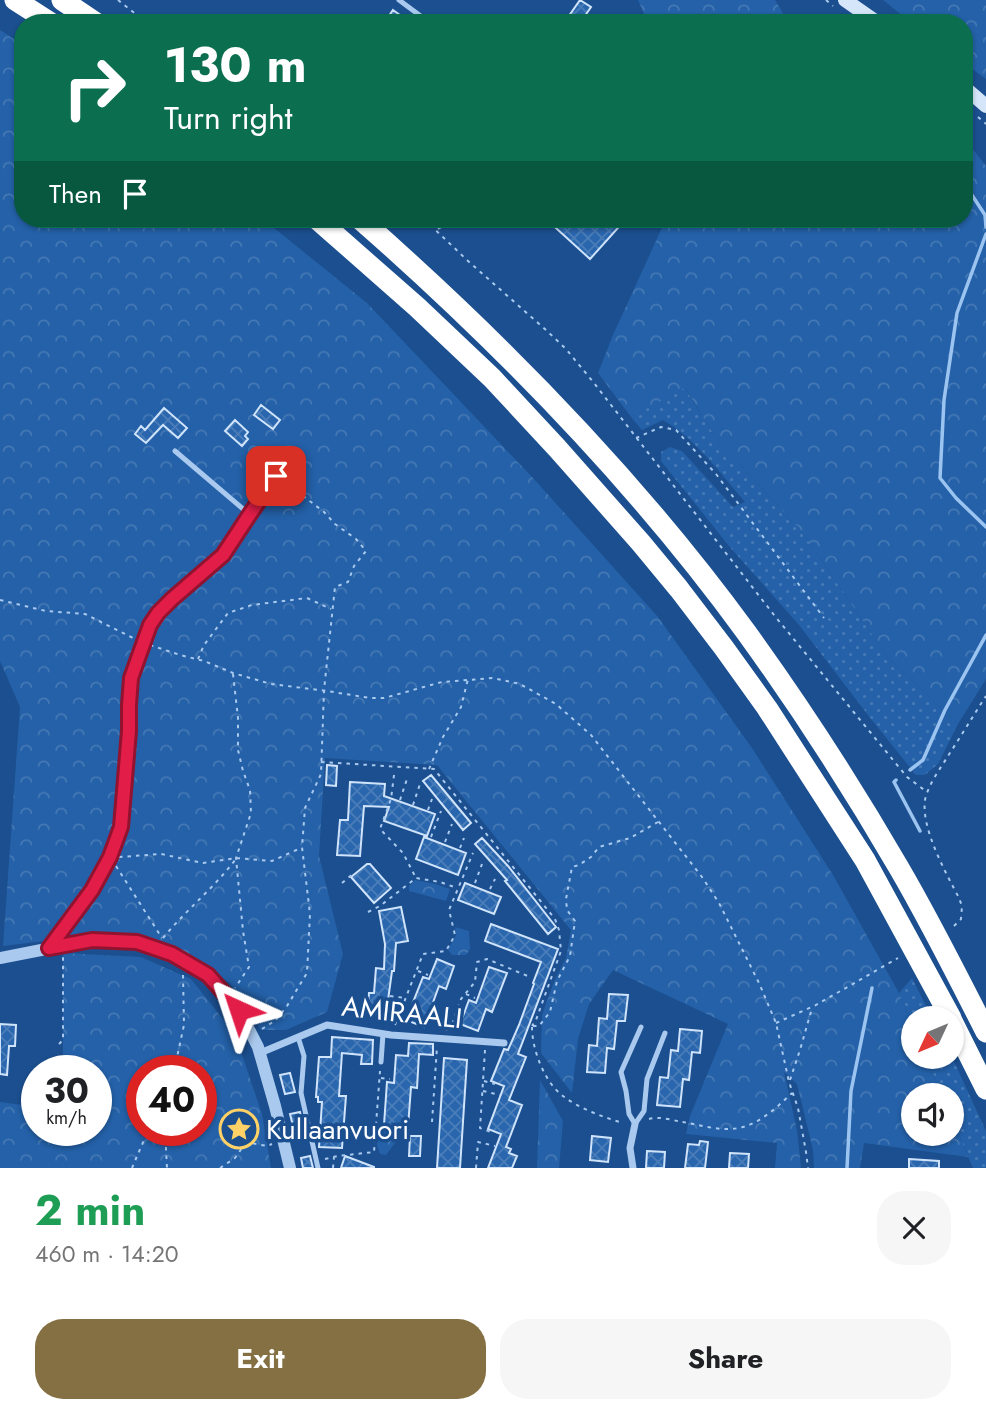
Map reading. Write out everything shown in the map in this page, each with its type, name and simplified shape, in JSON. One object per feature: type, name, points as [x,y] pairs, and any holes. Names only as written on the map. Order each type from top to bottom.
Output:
[{"type":"highway","points":[[15,0],[37,14]]},
{"type":"highway","points":[[62,0],[83,14]]},
{"type":"highway","points":[[327,228],[492,378],[565,457],[679,589],[767,708],[858,849],[944,1006]]},
{"type":"highway","points":[[370,228],[514,363],[577,429],[657,519],[716,592],[792,697],[899,868],[986,1032]]},
{"type":"highway","points":[[964,1046],[986,1089]]},
{"type":"main road","points":[[845,0],[865,14]]},
{"type":"main road","points":[[973,94],[986,106]]},
{"type":"street","points":[[0,958],[92,940],[137,942],[172,954],[208,975],[239,1010],[253,1036],[275,1106],[290,1168]]},
{"type":"street","name":"AMIRAALI","points":[[260,1053],[327,1025],[387,1035],[504,1043]]},
{"type":"street","points":[[633,1168],[630,1148],[635,1124]]},
{"type":"lane","points":[[399,0],[418,14]]},
{"type":"lane","points":[[175,451],[250,514]]},
{"type":"lane","points":[[49,948],[92,890],[110,857],[121,827],[131,678],[150,625],[172,599],[223,555],[276,476]]},
{"type":"lane","points":[[641,1027],[621,1072],[629,1114],[635,1124],[644,1111],[647,1079],[665,1033]]},
{"type":"lane","points":[[381,1062],[387,1035]]},
{"type":"lane","points":[[298,1037],[304,1056],[301,1093],[317,1164]]},
{"type":"path","points":[[118,0],[136,14]]},
{"type":"path","points":[[435,228],[566,349],[774,615],[884,750],[907,777],[928,792]]},
{"type":"path","points":[[636,438],[661,427],[676,430],[716,474],[824,618]]},
{"type":"path","points":[[253,1036],[276,1020],[307,972],[310,914],[302,848],[305,808],[321,774],[324,690],[335,587],[348,583],[354,566],[366,551],[356,538],[276,476]]},
{"type":"path","points":[[198,660],[204,645],[228,613],[252,605],[307,598],[332,609]]},
{"type":"path","points":[[0,600],[46,611],[85,614],[144,643],[271,684],[384,698],[442,682],[493,678],[520,684],[555,705],[590,735],[659,821],[719,903],[776,1023],[800,1119],[808,1168]]},
{"type":"path","points":[[162,939],[177,920],[229,868],[236,858],[251,813],[250,790],[238,750],[233,673]]},
{"type":"path","points":[[429,769],[443,737],[461,708],[468,679]]},
{"type":"path","points":[[954,926],[961,919],[961,906],[939,859],[925,802],[937,773],[986,696]]},
{"type":"path","points":[[321,762],[434,769],[555,919],[561,951],[532,1026],[536,1054],[544,1073],[560,1095],[623,1123],[635,1124],[654,1118],[726,1129],[749,1126],[778,1107],[793,1093]]},
{"type":"path","points":[[394,775],[391,799],[380,829],[403,853],[416,878]]},
{"type":"path","points":[[400,800],[408,776]]},
{"type":"path","points":[[413,805],[420,784]]},
{"type":"path","points":[[428,810],[432,799]]},
{"type":"path","points":[[431,837],[442,811]]},
{"type":"path","points":[[532,1026],[538,1026],[550,1012],[557,981],[570,956],[575,921],[567,910],[566,899],[572,867],[591,857],[599,847],[630,838],[659,821]]},
{"type":"path","points":[[444,842],[452,824]]},
{"type":"path","points":[[460,848],[464,838]]},
{"type":"path","points":[[110,857],[161,854],[203,863],[236,858],[272,861],[302,848]]},
{"type":"path","points":[[387,1035],[406,998],[423,954],[446,951],[455,935],[449,910],[473,853]]},
{"type":"path","points":[[229,998],[249,968],[236,858]]},
{"type":"path","points":[[475,883],[482,864]]},
{"type":"path","points":[[342,883],[354,873]]},
{"type":"path","points":[[368,912],[416,878],[458,888]]},
{"type":"path","points":[[491,889],[495,879]]},
{"type":"path","points":[[59,1044],[63,1040],[63,953]]},
{"type":"path","points":[[776,1023],[812,1007],[898,958]]},
{"type":"path","points":[[432,1122],[438,1038],[452,1024],[461,999],[475,982],[477,962],[487,959],[530,977]]},
{"type":"path","points":[[416,971],[428,975]]},
{"type":"path","points":[[465,994],[475,999]]},
{"type":"path","points":[[390,996],[406,998]]},
{"type":"path","points":[[789,1082],[812,1007]]},
{"type":"path","points":[[485,1042],[480,1128],[491,1132]]},
{"type":"path","points":[[317,1164],[335,1156],[374,1152],[381,1062]]},
{"type":"path","points":[[380,1077],[390,1079]]},
{"type":"path","points":[[483,1080],[495,1084]]},
{"type":"path","points":[[482,1091],[500,1095]]},
{"type":"path","points":[[220,1168],[251,1143],[267,1146],[276,1142]]},
{"type":"path","points":[[476,1168],[478,1142],[495,1146]]},
{"type":"path","points":[[132,1168],[141,1146]]},
{"type":"path","points":[[166,1146],[167,1168]]},
{"type":"path","points":[[333,1168],[335,1156]]},
{"type":"green space","points":[[638,0],[775,0],[783,14],[644,14]]},
{"type":"green space","points":[[883,0],[986,0],[986,79],[973,70],[973,14],[901,14]]},
{"type":"green space","points":[[0,30],[14,39],[14,228],[274,228],[367,303],[533,478],[658,617],[752,748],[833,875],[899,993],[904,1006],[901,1006],[901,1069],[931,1069],[937,1083],[901,1083],[901,1146],[963,1146],[968,1157],[864,1143],[860,1168],[814,1168],[813,1150],[797,1084],[784,1072],[797,1130],[801,1168],[775,1168],[777,1143],[686,1134],[690,1116],[728,1024],[613,970],[589,1004],[578,1039],[572,1093],[541,1053],[542,1015],[566,958],[571,930],[437,765],[325,758],[319,856],[343,954],[327,1012],[286,1030],[261,1030],[230,983],[172,948],[93,935],[3,946],[20,707],[0,661]]},
{"type":"green space","points":[[973,149],[986,166],[986,679],[958,724],[888,658],[804,534],[716,438],[685,388],[631,417],[598,373],[662,228],[973,228]]},
{"type":"green space","points":[[684,387],[716,438],[804,534],[888,658],[958,724],[938,764],[925,775],[916,775],[799,625],[729,546],[661,461],[661,452],[670,447],[682,451],[733,507],[745,502],[707,457],[675,428],[663,420],[642,430],[631,417]]},
{"type":"green space","points":[[415,880],[450,889],[446,901],[409,891],[409,886]]},
{"type":"green space","points":[[455,927],[469,931],[470,949],[466,955],[452,955],[448,950],[456,935]]},
{"type":"green space","points":[[63,953],[141,957],[191,979],[235,1034],[262,1114],[271,1168],[0,1168],[0,1102],[21,1105],[21,1146],[112,1146],[112,1055],[63,1055]]},
{"type":"green space","points":[[912,978],[926,1006],[904,1006],[899,993]]},
{"type":"green space","points":[[931,1069],[958,1069],[964,1083],[937,1083]]},
{"type":"green space","points":[[540,1080],[563,1121],[559,1168],[537,1168]]},
{"type":"green space","points":[[964,1083],[986,1131],[986,1168],[973,1168],[964,1146]]},
{"type":"green space","points":[[380,1130],[397,1135],[398,1139],[386,1155],[380,1154],[377,1145]]},
{"type":"building","points":[[580,0],[591,7],[586,14],[570,14]]},
{"type":"building","points":[[556,228],[618,228],[590,259]]},
{"type":"building","points":[[261,405],[280,420],[273,429],[254,415]]},
{"type":"building","points":[[164,408],[187,428],[178,438],[163,425],[146,443],[135,434],[141,426],[145,430]]},
{"type":"building","points":[[235,420],[248,432],[245,436],[248,439],[242,446],[225,431]]},
{"type":"building","points":[[327,765],[337,766],[336,786],[326,785]]},
{"type":"building","points":[[431,775],[471,823],[463,830],[423,781]]},
{"type":"building","points":[[350,782],[385,784],[384,796],[435,814],[427,836],[384,821],[389,807],[364,806],[360,856],[337,855],[340,820],[348,820]]},
{"type":"building","points":[[424,837],[466,853],[458,875],[416,859]]},
{"type":"building","points":[[482,838],[556,927],[548,934],[505,881],[507,880],[475,844]]},
{"type":"building","points":[[370,864],[391,888],[374,903],[351,877]]},
{"type":"building","points":[[465,883],[501,897],[494,914],[458,900]]},
{"type":"building","points":[[401,907],[408,941],[396,943],[386,1015],[367,1014],[369,993],[374,993],[376,968],[384,969],[385,944],[379,911]]},
{"type":"building","points":[[491,924],[558,949],[518,1054],[526,1057],[509,1100],[522,1105],[506,1147],[511,1149],[509,1153],[517,1156],[512,1168],[488,1168],[501,1134],[488,1129],[504,1086],[491,1081],[504,1049],[508,1050],[519,1025],[541,962],[485,941]]},
{"type":"building","points":[[437,959],[454,966],[446,989],[439,986],[424,1027],[406,1020],[423,977],[429,979]]},
{"type":"building","points":[[489,967],[507,973],[492,1012],[486,1009],[478,1031],[460,1024],[469,1000],[476,1003]]},
{"type":"building","points":[[609,994],[628,995],[625,1021],[617,1021],[614,1049],[607,1048],[605,1073],[587,1072],[589,1045],[597,1046],[599,1018],[607,1019]]},
{"type":"building","points":[[0,1024],[16,1025],[15,1046],[9,1046],[7,1075],[0,1074]]},
{"type":"building","points":[[680,1029],[702,1031],[700,1053],[692,1052],[689,1080],[683,1079],[680,1107],[657,1105],[660,1077],[668,1078],[671,1050],[678,1051]]},
{"type":"building","points":[[332,1037],[373,1040],[372,1064],[361,1064],[362,1055],[342,1053],[339,1096],[346,1096],[342,1148],[319,1147],[322,1102],[318,1102],[316,1097],[319,1057],[331,1057]]},
{"type":"building","points":[[409,1043],[433,1044],[433,1055],[419,1054],[417,1088],[411,1087],[408,1127],[384,1125],[387,1082],[394,1083],[396,1055],[408,1056]]},
{"type":"building","points":[[444,1058],[467,1060],[460,1168],[437,1168]]},
{"type":"building","points":[[290,1073],[295,1092],[285,1094],[280,1075]]},
{"type":"building","points":[[300,1112],[304,1131],[295,1134],[290,1114]]},
{"type":"building","points":[[410,1136],[421,1136],[420,1156],[409,1156]]},
{"type":"building","points":[[592,1136],[611,1138],[608,1162],[590,1160]]},
{"type":"building","points":[[700,1141],[708,1142],[705,1168],[685,1168],[688,1144],[699,1145]]},
{"type":"building","points":[[647,1151],[665,1152],[664,1168],[646,1168]]},
{"type":"building","points":[[730,1153],[749,1154],[748,1168],[729,1168]]},
{"type":"building","points":[[310,1156],[313,1168],[303,1168],[301,1158]]},
{"type":"building","points":[[345,1156],[374,1167],[374,1168],[341,1168]]},
{"type":"building","points":[[909,1159],[939,1161],[939,1168],[909,1168]]},
{"type":"waterway","points":[[973,197],[985,215],[986,227]]},
{"type":"waterway","points":[[986,234],[957,313],[944,400],[940,478],[986,527]]},
{"type":"waterway","points":[[910,770],[923,760],[945,710],[986,635]]},
{"type":"waterway","points":[[896,780],[894,782],[920,831]]},
{"type":"waterway","points":[[847,1168],[851,1091],[872,988]]},
{"type":"place","name":"Kullaanvuori","points":[[239,1129]]},
{"type":"route","points":[[239,1010],[208,975],[172,954],[137,942],[92,940],[49,948],[92,890],[110,857],[121,827],[131,678],[150,625],[172,599],[223,555],[276,476]]}]
